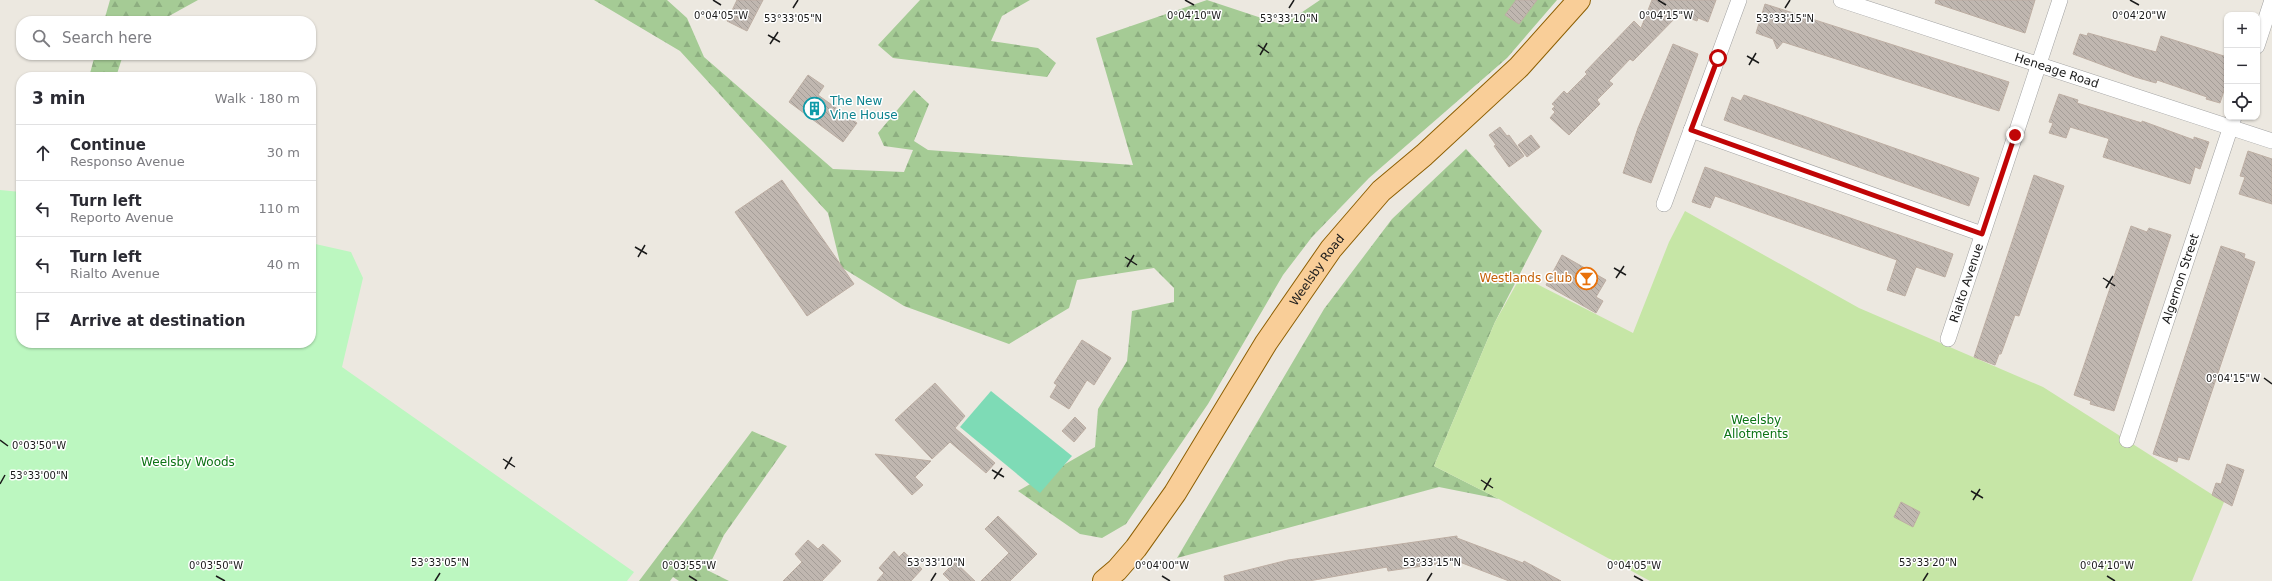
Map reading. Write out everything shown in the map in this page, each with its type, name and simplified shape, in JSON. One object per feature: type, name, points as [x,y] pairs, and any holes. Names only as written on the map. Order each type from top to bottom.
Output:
[{"type":"main road","name":"Weelsby Road","points":[[1104,581],[1117,570],[1136,548],[1175,493],[1266,343],[1331,249],[1381,191],[1424,155],[1519,67],[1579,0]]},
{"type":"street","points":[[1664,204],[1739,0]]},
{"type":"street","name":"Heneage Road","points":[[1841,0],[2039,65],[2232,123],[2272,141]]},
{"type":"street","name":"Rialto Avenue","points":[[1948,339],[2060,0]]},
{"type":"street","points":[[2260,37],[2272,0]]},
{"type":"street","name":"Algernon Street","points":[[2127,440],[2232,123]]},
{"type":"street","points":[[1691,130],[1982,234]]},
{"type":"green space","points":[[110,0],[198,0],[169,16],[105,16]]},
{"type":"green space","points":[[594,0],[667,0],[687,18],[704,57],[833,169],[904,172],[913,150],[884,146],[878,133],[914,90],[929,104],[914,141],[928,150],[1133,165],[1096,38],[1207,0],[1283,25],[1320,0],[1557,0],[1507,58],[1369,178],[1312,237],[1283,275],[1208,404],[1126,524],[1102,538],[1080,534],[1018,491],[1095,447],[1098,409],[1127,361],[1132,311],[1174,302],[1174,288],[1154,268],[1077,280],[1069,308],[1009,344],[904,306],[841,267],[828,213],[680,51]]},
{"type":"green space","points":[[920,0],[1030,0],[1002,16],[991,41],[1038,48],[1056,63],[1047,77],[893,58],[878,45]]},
{"type":"green space","points":[[94,60],[121,60],[118,72],[90,72]]},
{"type":"green space","points":[[1466,149],[1542,231],[1495,322],[1434,466],[1499,499],[1439,487],[1177,558],[1324,309],[1392,219]]},
{"type":"green space","name":"Weelsby Woods","points":[[0,190],[16,192],[16,348],[316,348],[316,244],[351,252],[363,278],[342,367],[634,572],[627,581],[0,581]]},
{"type":"green space","name":"Weelsby Allotments","points":[[1685,211],[1859,308],[2043,387],[2224,502],[2192,581],[1650,581],[1499,499],[1434,466],[1495,322],[1521,276],[1633,333],[1669,242]]},
{"type":"green space","points":[[991,391],[1072,456],[1040,493],[960,427]]},
{"type":"green space","points":[[752,431],[787,446],[724,535],[707,570],[729,581],[679,581],[673,577],[670,581],[639,581]]},
{"type":"building","points":[[737,0],[763,0],[747,31],[727,21]]},
{"type":"building","points":[[1516,0],[1537,0],[1519,24],[1505,15]]},
{"type":"building","points":[[1652,0],[1716,0],[1708,22],[1698,18],[1697,21],[1679,14],[1633,61],[1630,59],[1609,81],[1613,84],[1597,100],[1600,104],[1569,135],[1550,118],[1555,112],[1552,109],[1555,106],[1552,104],[1564,91],[1567,94],[1587,74],[1585,72],[1634,21],[1641,28]]},
{"type":"building","points":[[1936,0],[2035,0],[2025,33],[1935,3]]},
{"type":"building","points":[[1765,4],[2009,82],[1999,111],[1783,42],[1777,49],[1773,39],[1756,33]]},
{"type":"building","points":[[2088,33],[2156,52],[2161,36],[2224,56],[2224,90],[2220,103],[2157,80],[2156,83],[2135,77],[2073,54],[2080,34],[2087,36]]},
{"type":"building","points":[[1673,44],[1698,54],[1651,183],[1623,173],[1638,128]]},
{"type":"building","name":"The New Vine House","points":[[808,75],[824,86],[818,95],[857,123],[843,142],[789,102]]},
{"type":"building","points":[[2059,94],[2078,100],[2077,103],[2142,123],[2142,121],[2194,140],[2194,137],[2209,142],[2200,169],[2195,167],[2190,184],[2103,157],[2109,139],[2107,138],[2070,127],[2066,138],[2049,133],[2053,123],[2049,122]]},
{"type":"building","points":[[1744,95],[1979,178],[1969,206],[1724,120],[1732,97],[1741,101]]},
{"type":"building","points":[[1500,127],[1507,136],[1509,135],[1524,156],[1509,167],[1494,146],[1496,145],[1489,135]]},
{"type":"building","points":[[1531,135],[1540,147],[1527,157],[1518,145]]},
{"type":"building","points":[[2248,151],[2272,159],[2272,204],[2239,194],[2245,177],[2240,176]]},
{"type":"building","points":[[1705,167],[1953,254],[1945,277],[1916,267],[1905,296],[1887,290],[1897,260],[1715,196],[1710,208],[1692,202]]},
{"type":"building","points":[[2034,175],[2064,186],[2019,316],[2015,315],[2001,354],[1999,354],[1995,365],[1974,357]]},
{"type":"building","points":[[782,180],[854,284],[807,316],[735,212]]},
{"type":"building","points":[[2131,226],[2147,232],[2149,228],[2171,235],[2114,411],[2090,404],[2091,401],[2074,395]]},
{"type":"building","points":[[2221,246],[2245,254],[2244,258],[2255,262],[2189,460],[2178,457],[2177,462],[2153,454]]},
{"type":"building","points":[[1562,255],[1606,280],[1596,297],[1603,301],[1596,313],[1546,285]]},
{"type":"building","points":[[1082,340],[1111,358],[1094,385],[1087,380],[1069,409],[1050,397],[1057,385],[1054,383]]},
{"type":"building","points":[[935,383],[965,416],[955,428],[995,463],[986,473],[950,442],[932,459],[895,420]]},
{"type":"building","points":[[1075,417],[1086,428],[1074,442],[1062,431]]},
{"type":"building","points":[[875,454],[931,461],[915,477],[923,485],[912,495]]},
{"type":"building","points":[[2227,464],[2244,470],[2232,506],[2212,495],[2216,483],[2221,484]]},
{"type":"building","points":[[1901,502],[1920,512],[1913,527],[1894,517]]},
{"type":"building","points":[[998,516],[1037,554],[1010,581],[981,581],[1009,553],[985,529]]},
{"type":"building","points":[[1457,536],[1457,538],[1523,563],[1524,561],[1561,581],[1509,581],[1457,561],[1388,571],[1387,567],[1309,581],[1225,581],[1224,576],[1288,560]]},
{"type":"building","points":[[808,540],[818,549],[823,544],[841,561],[822,581],[783,581],[802,562],[795,554]]},
{"type":"building","points":[[894,551],[899,557],[904,552],[922,569],[911,581],[877,581],[884,573],[879,568]]},
{"type":"building","points":[[955,562],[975,581],[950,581],[943,574]]},
{"type":"place","name":"The New Vine House","points":[[815,108]]},
{"type":"place","name":"Westlands Club","points":[[1587,278]]},
{"type":"route","points":[[1718,58],[1691,130],[1982,234],[2015,135]]}]
